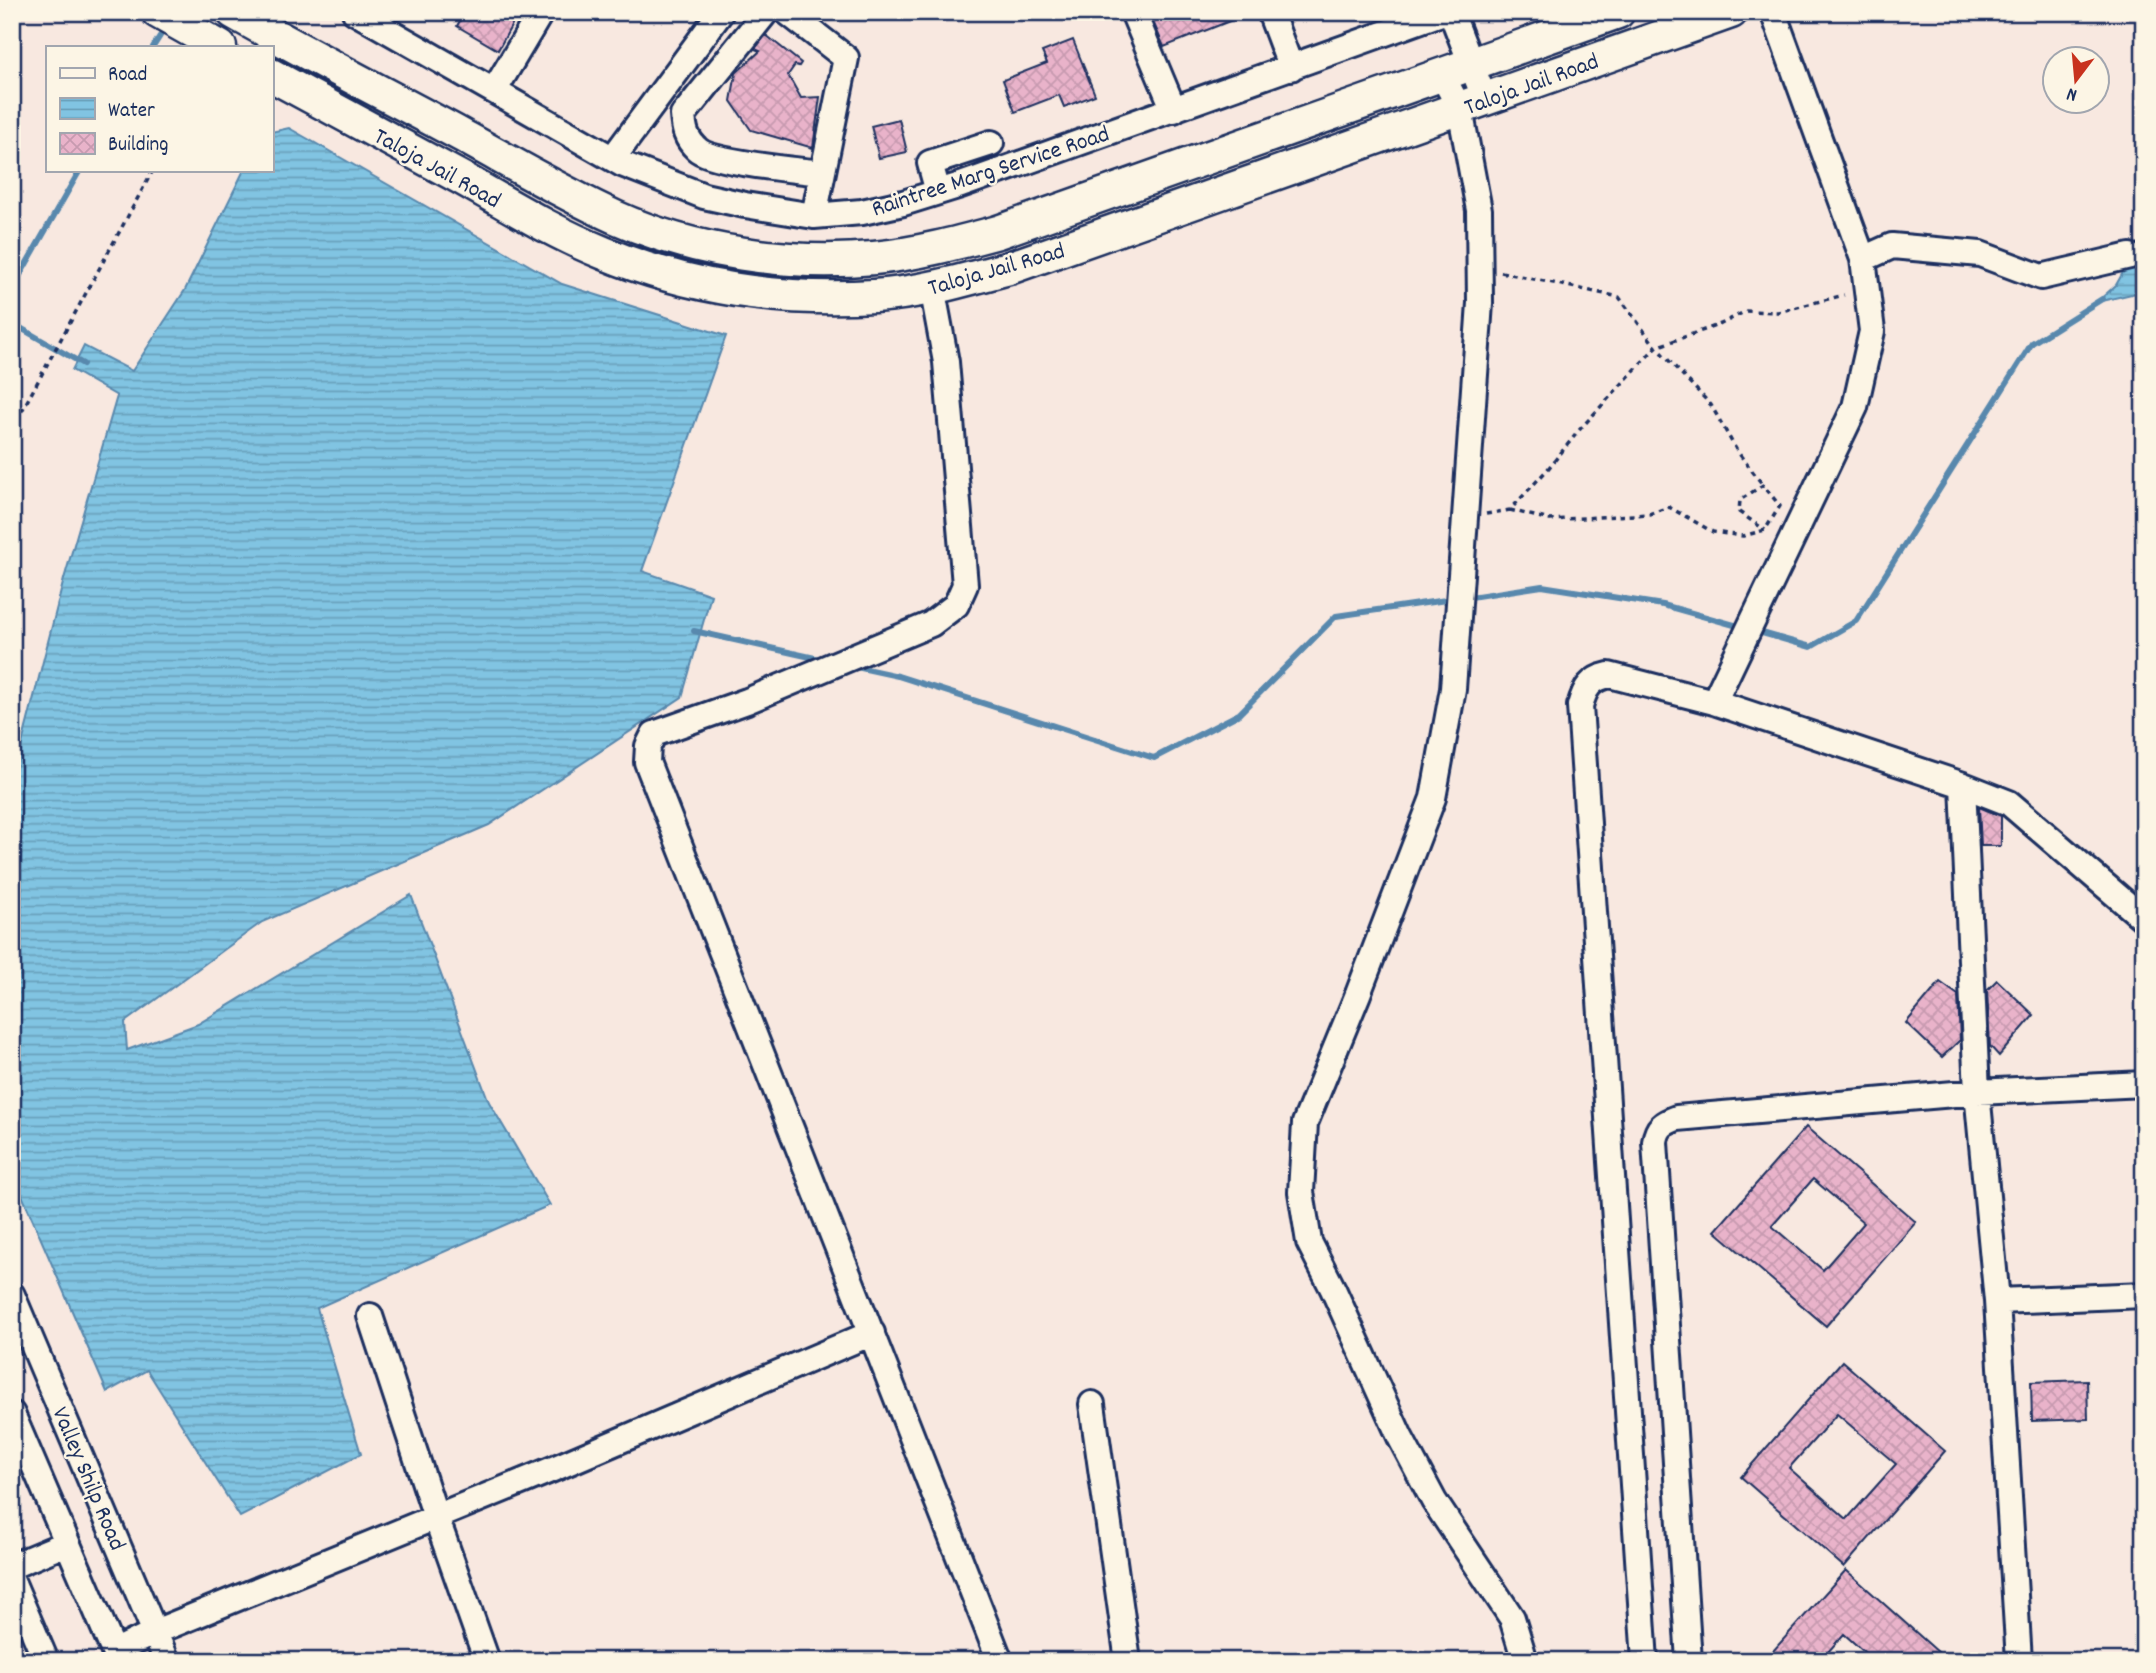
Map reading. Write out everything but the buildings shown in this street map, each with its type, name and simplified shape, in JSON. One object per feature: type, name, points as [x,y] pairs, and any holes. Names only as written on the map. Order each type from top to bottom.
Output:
[{"type":"main road","points":[[158,12],[218,46]]},
{"type":"main road","name":"Taloja Jail Road","points":[[240,14],[536,178],[617,218],[656,232],[734,252],[804,258],[873,258],[909,254],[998,232],[1618,12]]},
{"type":"main road","name":"Taloja Jail Road","points":[[273,76],[518,211],[603,253],[644,268],[727,289],[788,295],[876,296],[932,287],[1009,268],[1731,12]]},
{"type":"street","name":"Raintree Marg Service Road","points":[[355,12],[613,158],[660,180],[704,196],[814,216],[862,212],[938,192],[1444,12]]},
{"type":"street","points":[[494,91],[541,12]]},
{"type":"street","points":[[613,158],[721,12]]},
{"type":"street","points":[[766,12],[683,115],[685,134],[699,152],[716,158],[821,173]]},
{"type":"street","points":[[787,12],[846,58],[814,216]]},
{"type":"street","points":[[1133,12],[1174,110]]},
{"type":"street","points":[[1270,12],[1291,68]]},
{"type":"street","points":[[1451,12],[1472,64],[1480,267],[1480,303],[1453,689],[1433,798],[1305,1123],[1301,1192],[1309,1242],[1400,1437],[1434,1501],[1512,1618],[1525,1661]]},
{"type":"street","points":[[1714,702],[1855,407],[1872,331],[1863,259],[1773,12]]},
{"type":"street","points":[[221,46],[240,14]]},
{"type":"street","points":[[1442,75],[1472,104]]},
{"type":"street","points":[[938,192],[930,163],[990,143]]},
{"type":"street","points":[[1863,259],[1892,246],[1980,254],[2040,277],[2130,256]]},
{"type":"street","points":[[932,287],[946,362],[965,586],[956,605],[931,624],[747,701],[654,734],[648,746],[647,762],[1000,1661]]},
{"type":"street","points":[[1644,1661],[1580,706],[1584,690],[1595,678],[1609,675],[1714,702],[1963,785],[2009,803],[2144,919]]},
{"type":"street","points":[[1963,785],[1978,1092],[1997,1301],[2019,1661]]},
{"type":"street","points":[[1689,1661],[1656,1134],[1662,1124],[1677,1118],[1978,1092],[2144,1084]]},
{"type":"street","name":"Valley Shilp Road","points":[[12,1295],[167,1661]]},
{"type":"street","points":[[1997,1301],[2144,1295]]},
{"type":"street","points":[[370,1316],[487,1661]]},
{"type":"street","points":[[116,1656],[155,1632],[872,1333]]},
{"type":"street","points":[[1092,1404],[1128,1661]]},
{"type":"street","name":"Valley Shilp Road","points":[[12,1414],[116,1656]]},
{"type":"street","points":[[12,1566],[68,1543]]},
{"type":"street","points":[[12,1581],[46,1661]]},
{"type":"path","points":[[12,429],[152,172]]},
{"type":"path","points":[[1465,518],[1510,510],[1550,520],[1649,514],[1669,507],[1713,532],[1743,537],[1765,530],[1780,506],[1737,451],[1711,405],[1656,348],[1619,297],[1480,267]]},
{"type":"path","points":[[1510,510],[1581,428],[1656,348],[1721,324],[1746,311],[1778,312],[1867,289]]},
{"type":"path","points":[[1763,485],[1740,500],[1739,512],[1765,530]]},
{"type":"water","points":[[289,128],[562,284],[726,336],[642,571],[711,595],[682,697],[489,825],[262,922],[125,1022],[127,1050],[198,1024],[411,895],[489,1102],[550,1205],[317,1308],[361,1454],[240,1517],[147,1370],[107,1392],[12,1172],[12,783],[64,579],[117,396],[72,370],[84,346],[132,371],[185,290],[243,172],[273,172],[273,132]]},
{"type":"water","points":[[2144,235],[2144,301],[2136,293],[2097,302],[2116,285]]},
{"type":"waterway","points":[[154,46],[160,36]]},
{"type":"waterway","points":[[12,289],[79,172]]},
{"type":"waterway","points":[[1755,631],[1811,647],[1856,621],[2032,343],[2102,299]]},
{"type":"waterway","points":[[12,323],[83,364]]},
{"type":"waterway","points":[[1464,598],[1542,586],[1663,605],[1745,628]]},
{"type":"waterway","points":[[852,666],[898,676],[1154,758],[1239,714],[1336,616],[1453,599]]},
{"type":"waterway","points":[[694,631],[824,660]]}]
